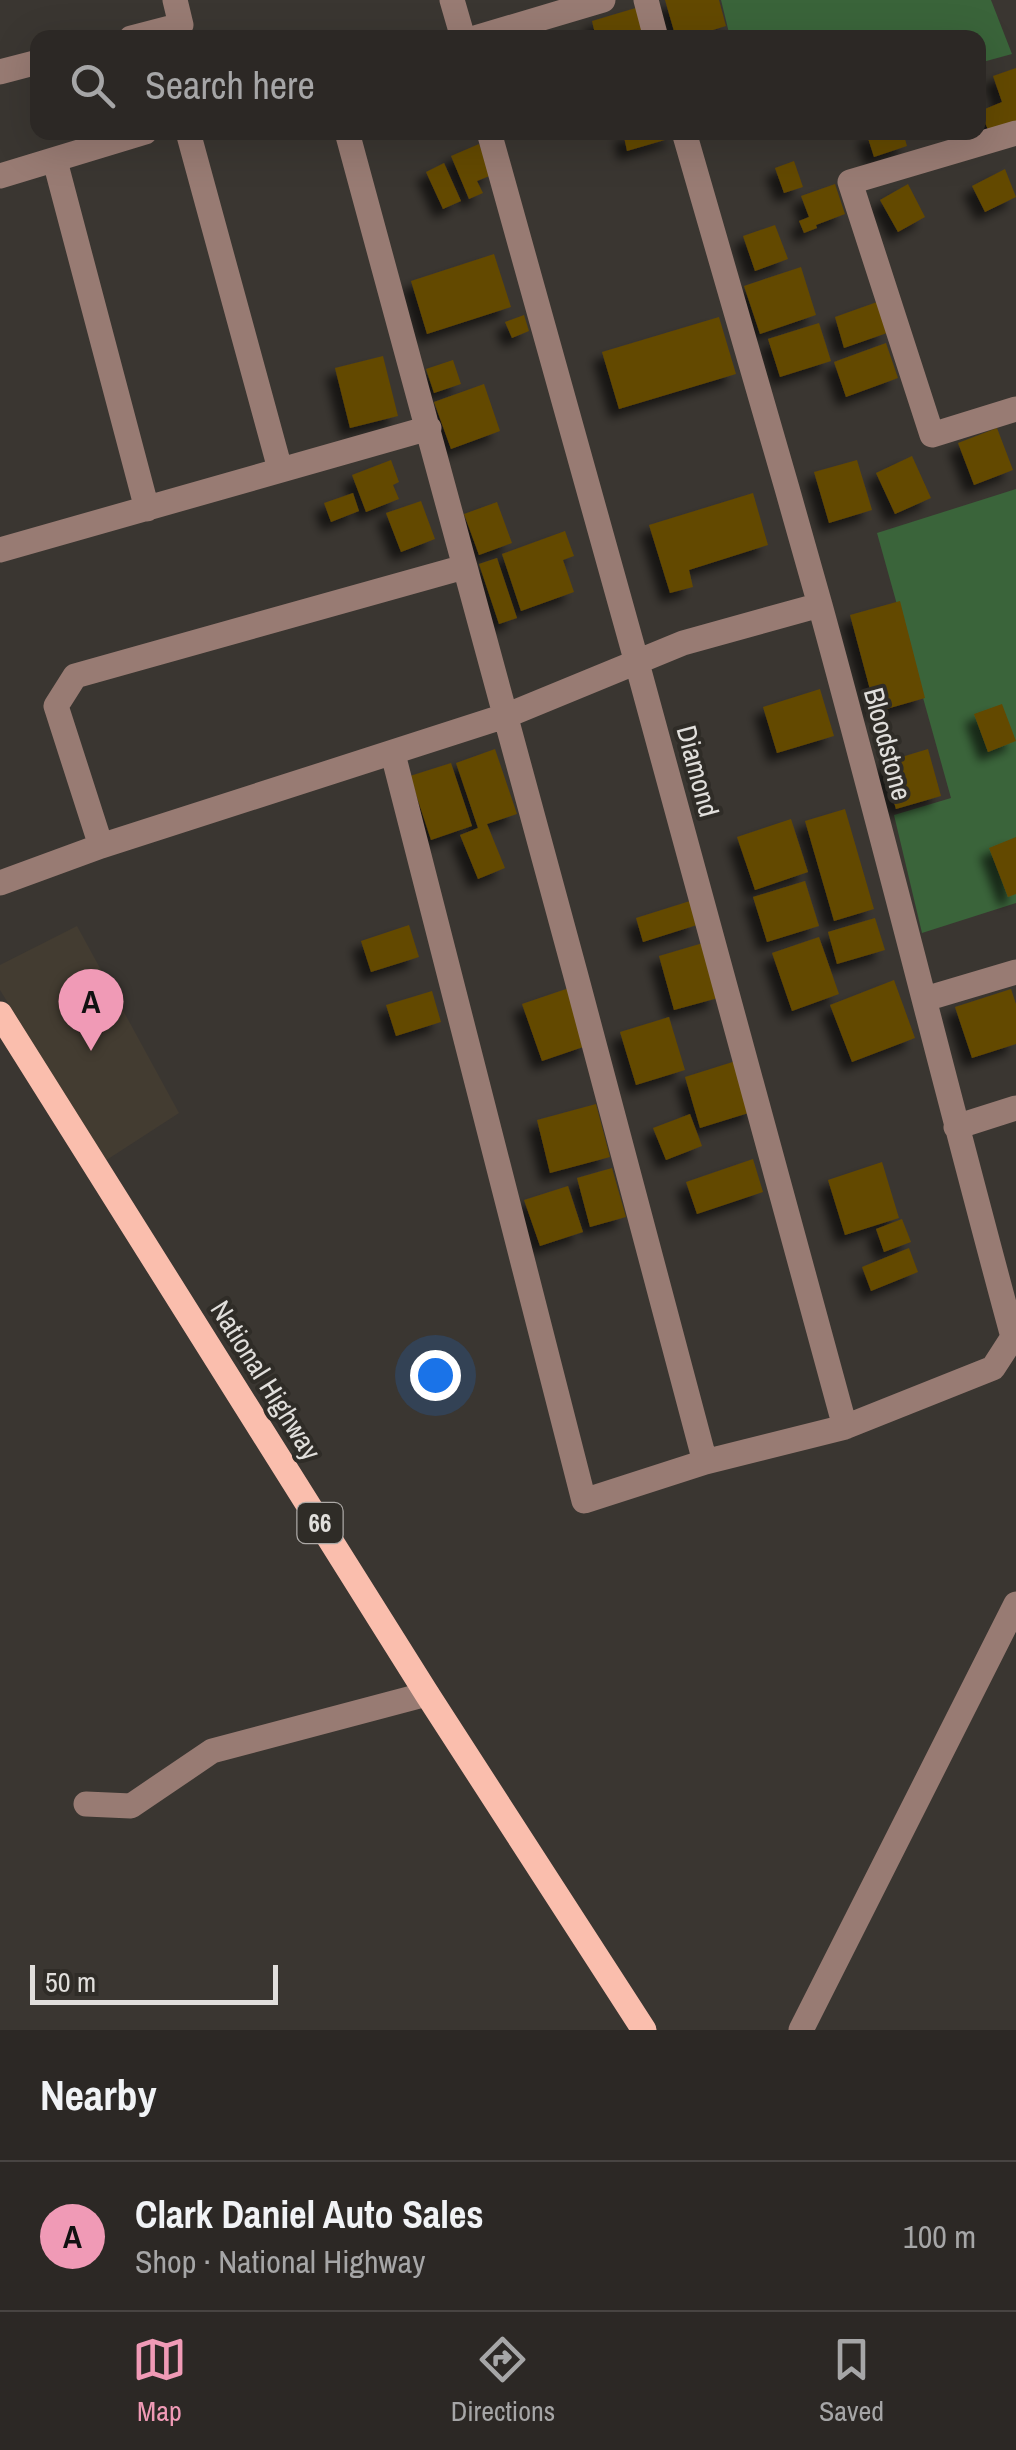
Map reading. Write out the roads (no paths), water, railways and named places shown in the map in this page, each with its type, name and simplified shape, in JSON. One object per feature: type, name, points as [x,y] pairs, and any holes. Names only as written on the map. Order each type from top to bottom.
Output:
[{"type":"main road","name":"National Highway","points":[[0,1014],[427,1694],[644,2030]]},
{"type":"street","points":[[162,30],[181,25],[176,0]]},
{"type":"street","points":[[452,0],[460,30]]},
{"type":"street","points":[[503,30],[603,0]]},
{"type":"street","points":[[646,0],[654,30]]},
{"type":"street","points":[[0,72],[30,64]]},
{"type":"street","points":[[1016,133],[850,182],[932,435],[1016,410]]},
{"type":"street","points":[[0,176],[120,140]]},
{"type":"street","points":[[190,140],[280,469]]},
{"type":"street","points":[[349,140],[464,567],[508,715],[705,1462]]},
{"type":"street","name":"Diamond","points":[[491,140],[845,1427]]},
{"type":"street","name":"Bloodstone","points":[[686,140],[820,605],[1013,1337],[992,1368],[845,1427]]},
{"type":"street","points":[[55,161],[148,510]]},
{"type":"street","points":[[0,550],[429,428]]},
{"type":"street","points":[[101,846],[56,706],[75,676],[464,567]]},
{"type":"street","points":[[0,882],[508,715],[683,643],[820,605]]},
{"type":"street","points":[[393,754],[584,1501],[705,1462],[845,1427]]},
{"type":"street","points":[[924,999],[1016,972]]},
{"type":"street","points":[[956,1127],[1016,1108]]},
{"type":"street","points":[[800,2030],[1016,1604]]},
{"type":"street","points":[[86,1804],[131,1806],[212,1751],[427,1694]]},
{"type":"place","name":"Clark Daniel Auto Sales","points":[[91,1051]]}]
